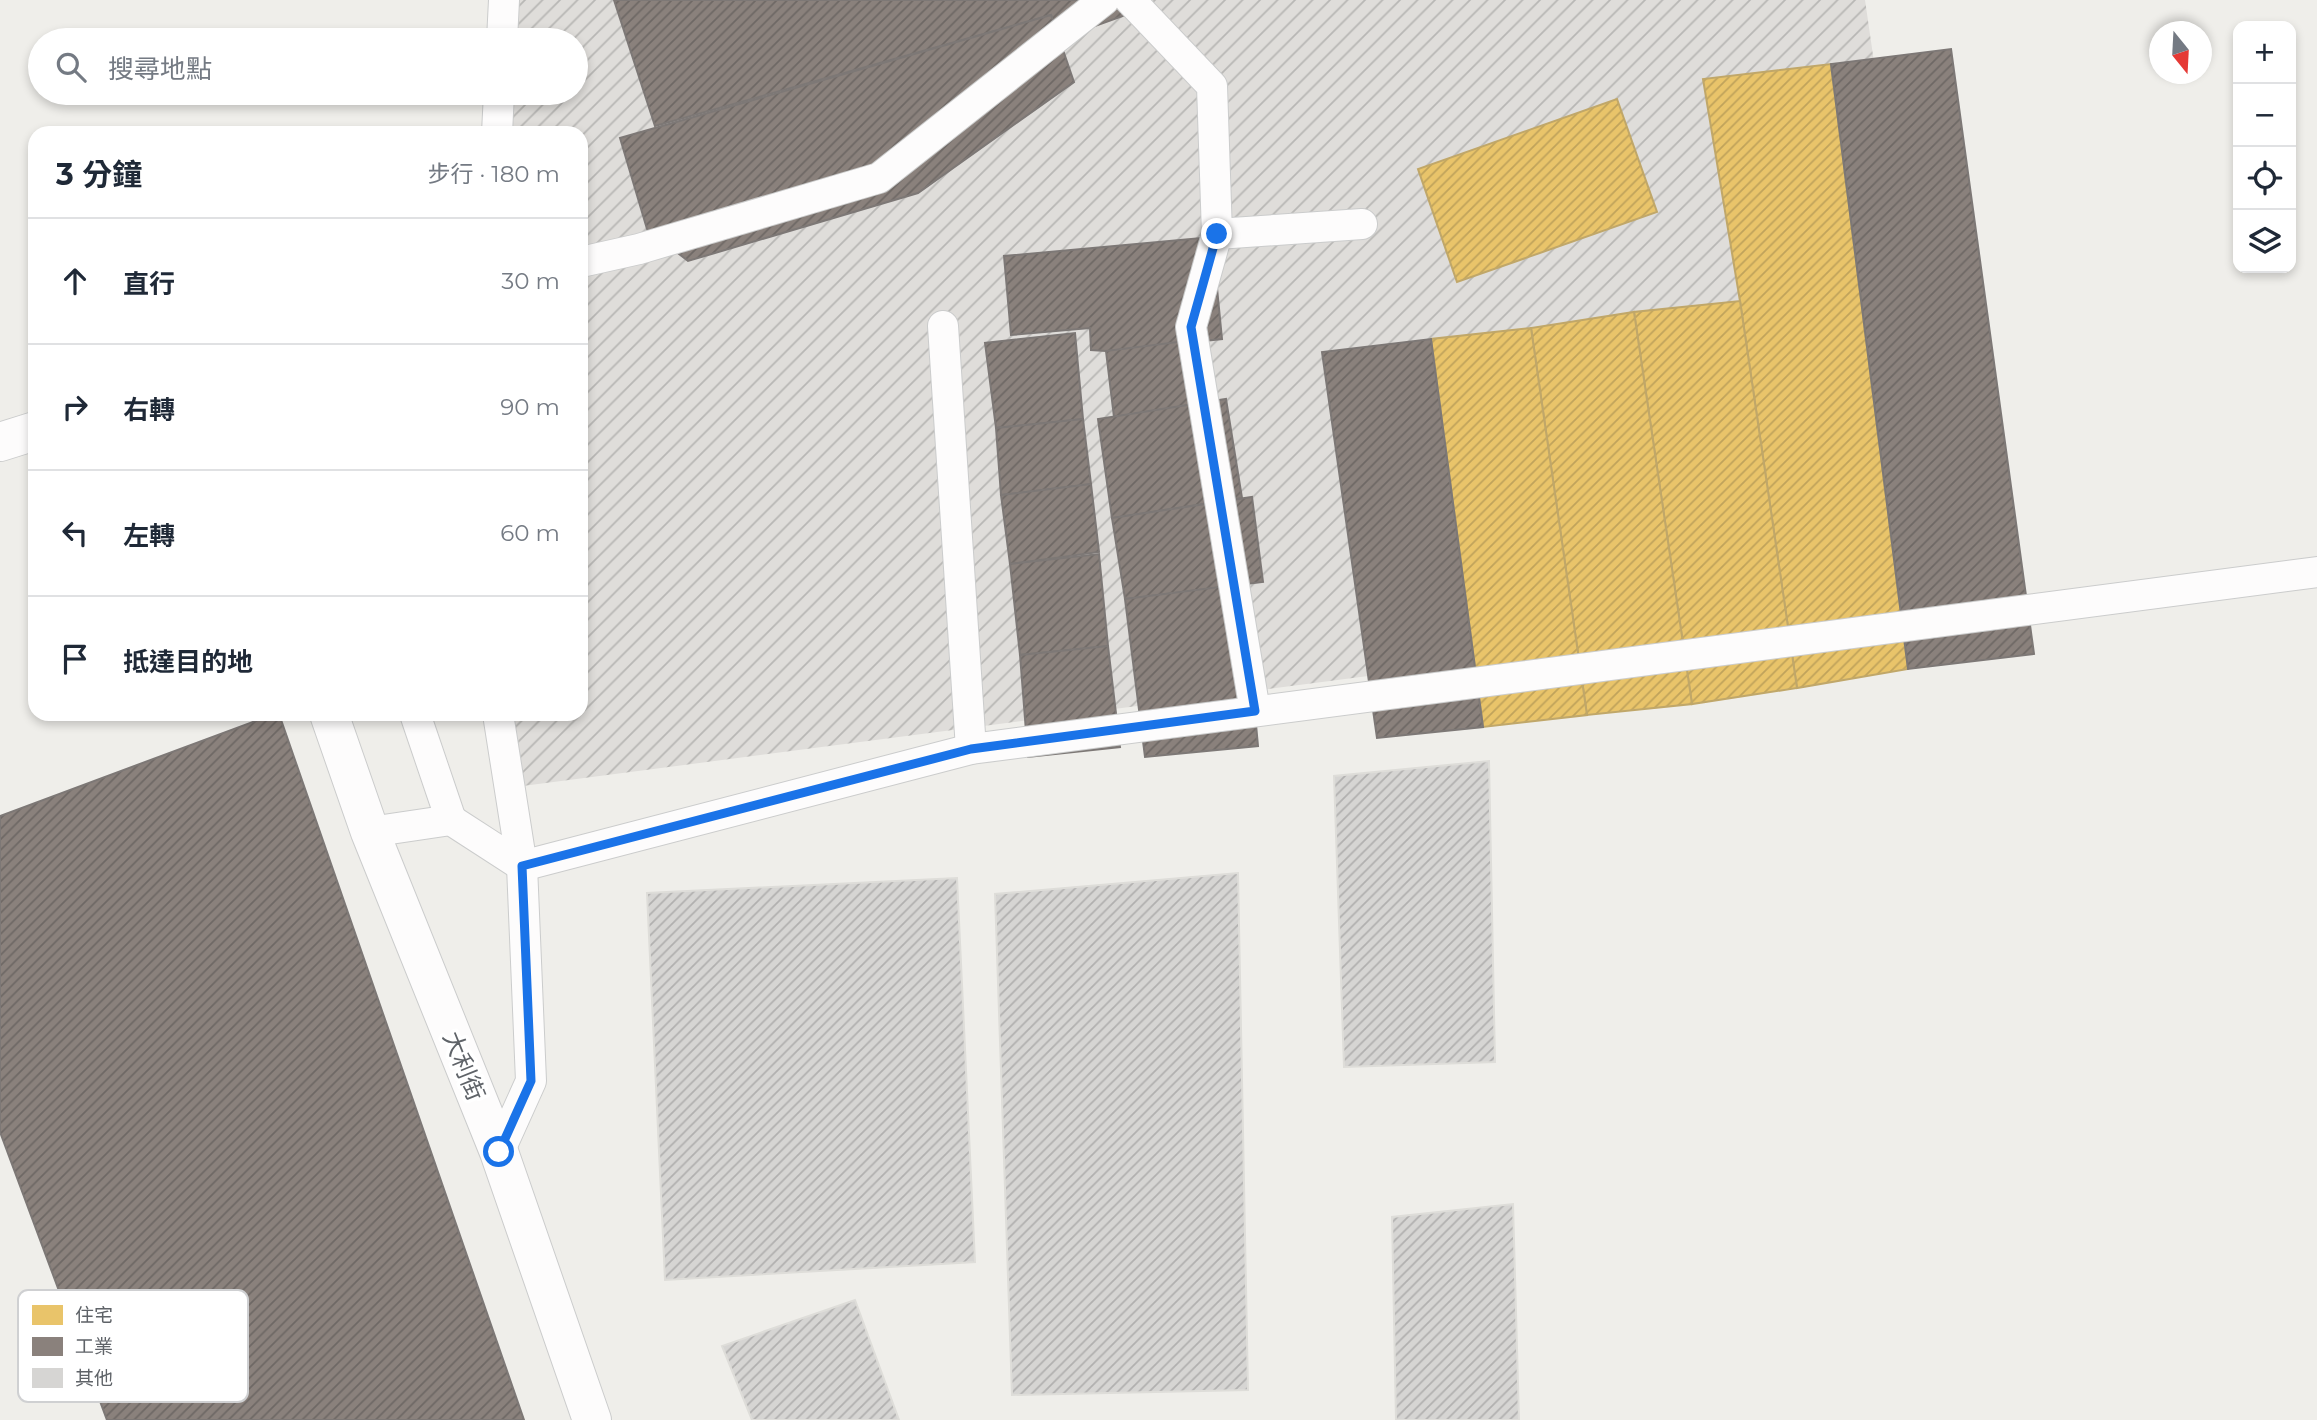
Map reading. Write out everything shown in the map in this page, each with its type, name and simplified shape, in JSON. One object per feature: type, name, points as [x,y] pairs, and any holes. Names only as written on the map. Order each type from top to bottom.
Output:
[{"type":"street","points":[[0,442],[28,433]]},
{"type":"street","name":"大利街","points":[[331,721],[370,832],[499,1152],[592,1420]]},
{"type":"lane","points":[[503,28],[504,0]]},
{"type":"lane","points":[[588,260],[639,249],[879,178],[1104,0]]},
{"type":"lane","points":[[1130,0],[1212,86],[1217,234],[1191,327],[1255,711]]},
{"type":"lane","points":[[497,126],[498,105]]},
{"type":"lane","points":[[1217,234],[1362,224]]},
{"type":"lane","points":[[943,326],[971,749]]},
{"type":"lane","points":[[417,721],[452,820],[522,866],[971,749],[2317,572]]},
{"type":"lane","points":[[499,721],[522,866],[531,1081],[499,1152]]},
{"type":"lane","points":[[370,832],[452,820]]},
{"type":"shaded area","points":[[513,0],[1865,0],[1952,600],[515,787],[505,721],[588,721],[588,126],[505,126],[506,105],[588,105],[588,28],[511,28]]},
{"type":"building: 住宅","points":[[1831,64],[1908,669],[1797,688],[1740,301],[1703,79]]},
{"type":"building: 住宅","points":[[1617,99],[1657,212],[1457,282],[1418,169]]},
{"type":"building: 住宅","points":[[1740,301],[1797,688],[1692,704],[1634,312]]},
{"type":"building: 住宅","points":[[1634,312],[1692,704],[1587,715],[1531,328]]},
{"type":"building: 住宅","points":[[1531,328],[1587,715],[1483,727],[1431,339]]},
{"type":"building: 工業","points":[[614,0],[1146,0],[1148,7],[1059,39],[1051,15],[655,126]]},
{"type":"building: 工業","points":[[1051,15],[1074,82],[918,193],[688,261],[647,229],[620,138]]},
{"type":"building: 工業","points":[[1951,49],[2034,654],[1908,669],[1831,64]]},
{"type":"building: 工業","points":[[1212,237],[1222,339],[1106,351],[1091,350],[1090,328],[1011,335],[1004,256]]},
{"type":"building: 工業","points":[[1075,333],[1083,419],[996,428],[985,343]]},
{"type":"building: 工業","points":[[1201,339],[1209,402],[1114,417],[1106,351]]},
{"type":"building: 工業","points":[[1431,339],[1483,727],[1377,738],[1322,352]]},
{"type":"building: 工業","points":[[1226,399],[1242,498],[1112,518],[1098,419]]},
{"type":"building: 工業","points":[[1083,419],[1091,484],[1001,495],[996,428]]},
{"type":"building: 工業","points":[[1091,484],[1099,552],[1010,564],[1001,495]]},
{"type":"building: 工業","points":[[1252,497],[1263,582],[1125,599],[1112,518]]},
{"type":"building: 工業","points":[[1099,554],[1108,646],[1020,655],[1010,564]]},
{"type":"building: 工業","points":[[1243,584],[1258,746],[1145,757],[1125,599]]},
{"type":"building: 工業","points":[[1108,646],[1120,747],[1028,757],[1020,655]]},
{"type":"building: 工業","points":[[255,721],[281,721],[524,1420],[107,1420],[100,1402],[248,1402],[248,1290],[59,1290],[0,1132],[0,816]]},
{"type":"building: 其他","points":[[1489,761],[1495,1062],[1344,1067],[1334,776]]},
{"type":"building: 其他","points":[[1238,873],[1248,1390],[1012,1395],[995,894]]},
{"type":"building: 其他","points":[[957,878],[975,1262],[665,1280],[647,893]]},
{"type":"building: 其他","points":[[1513,1204],[1519,1420],[1396,1420],[1392,1217]]},
{"type":"building: 其他","points":[[855,1300],[899,1420],[752,1420],[722,1346]]},
{"type":"route","points":[[499,1152],[531,1081],[522,866],[971,749],[1255,711],[1191,327],[1217,234]]}]
